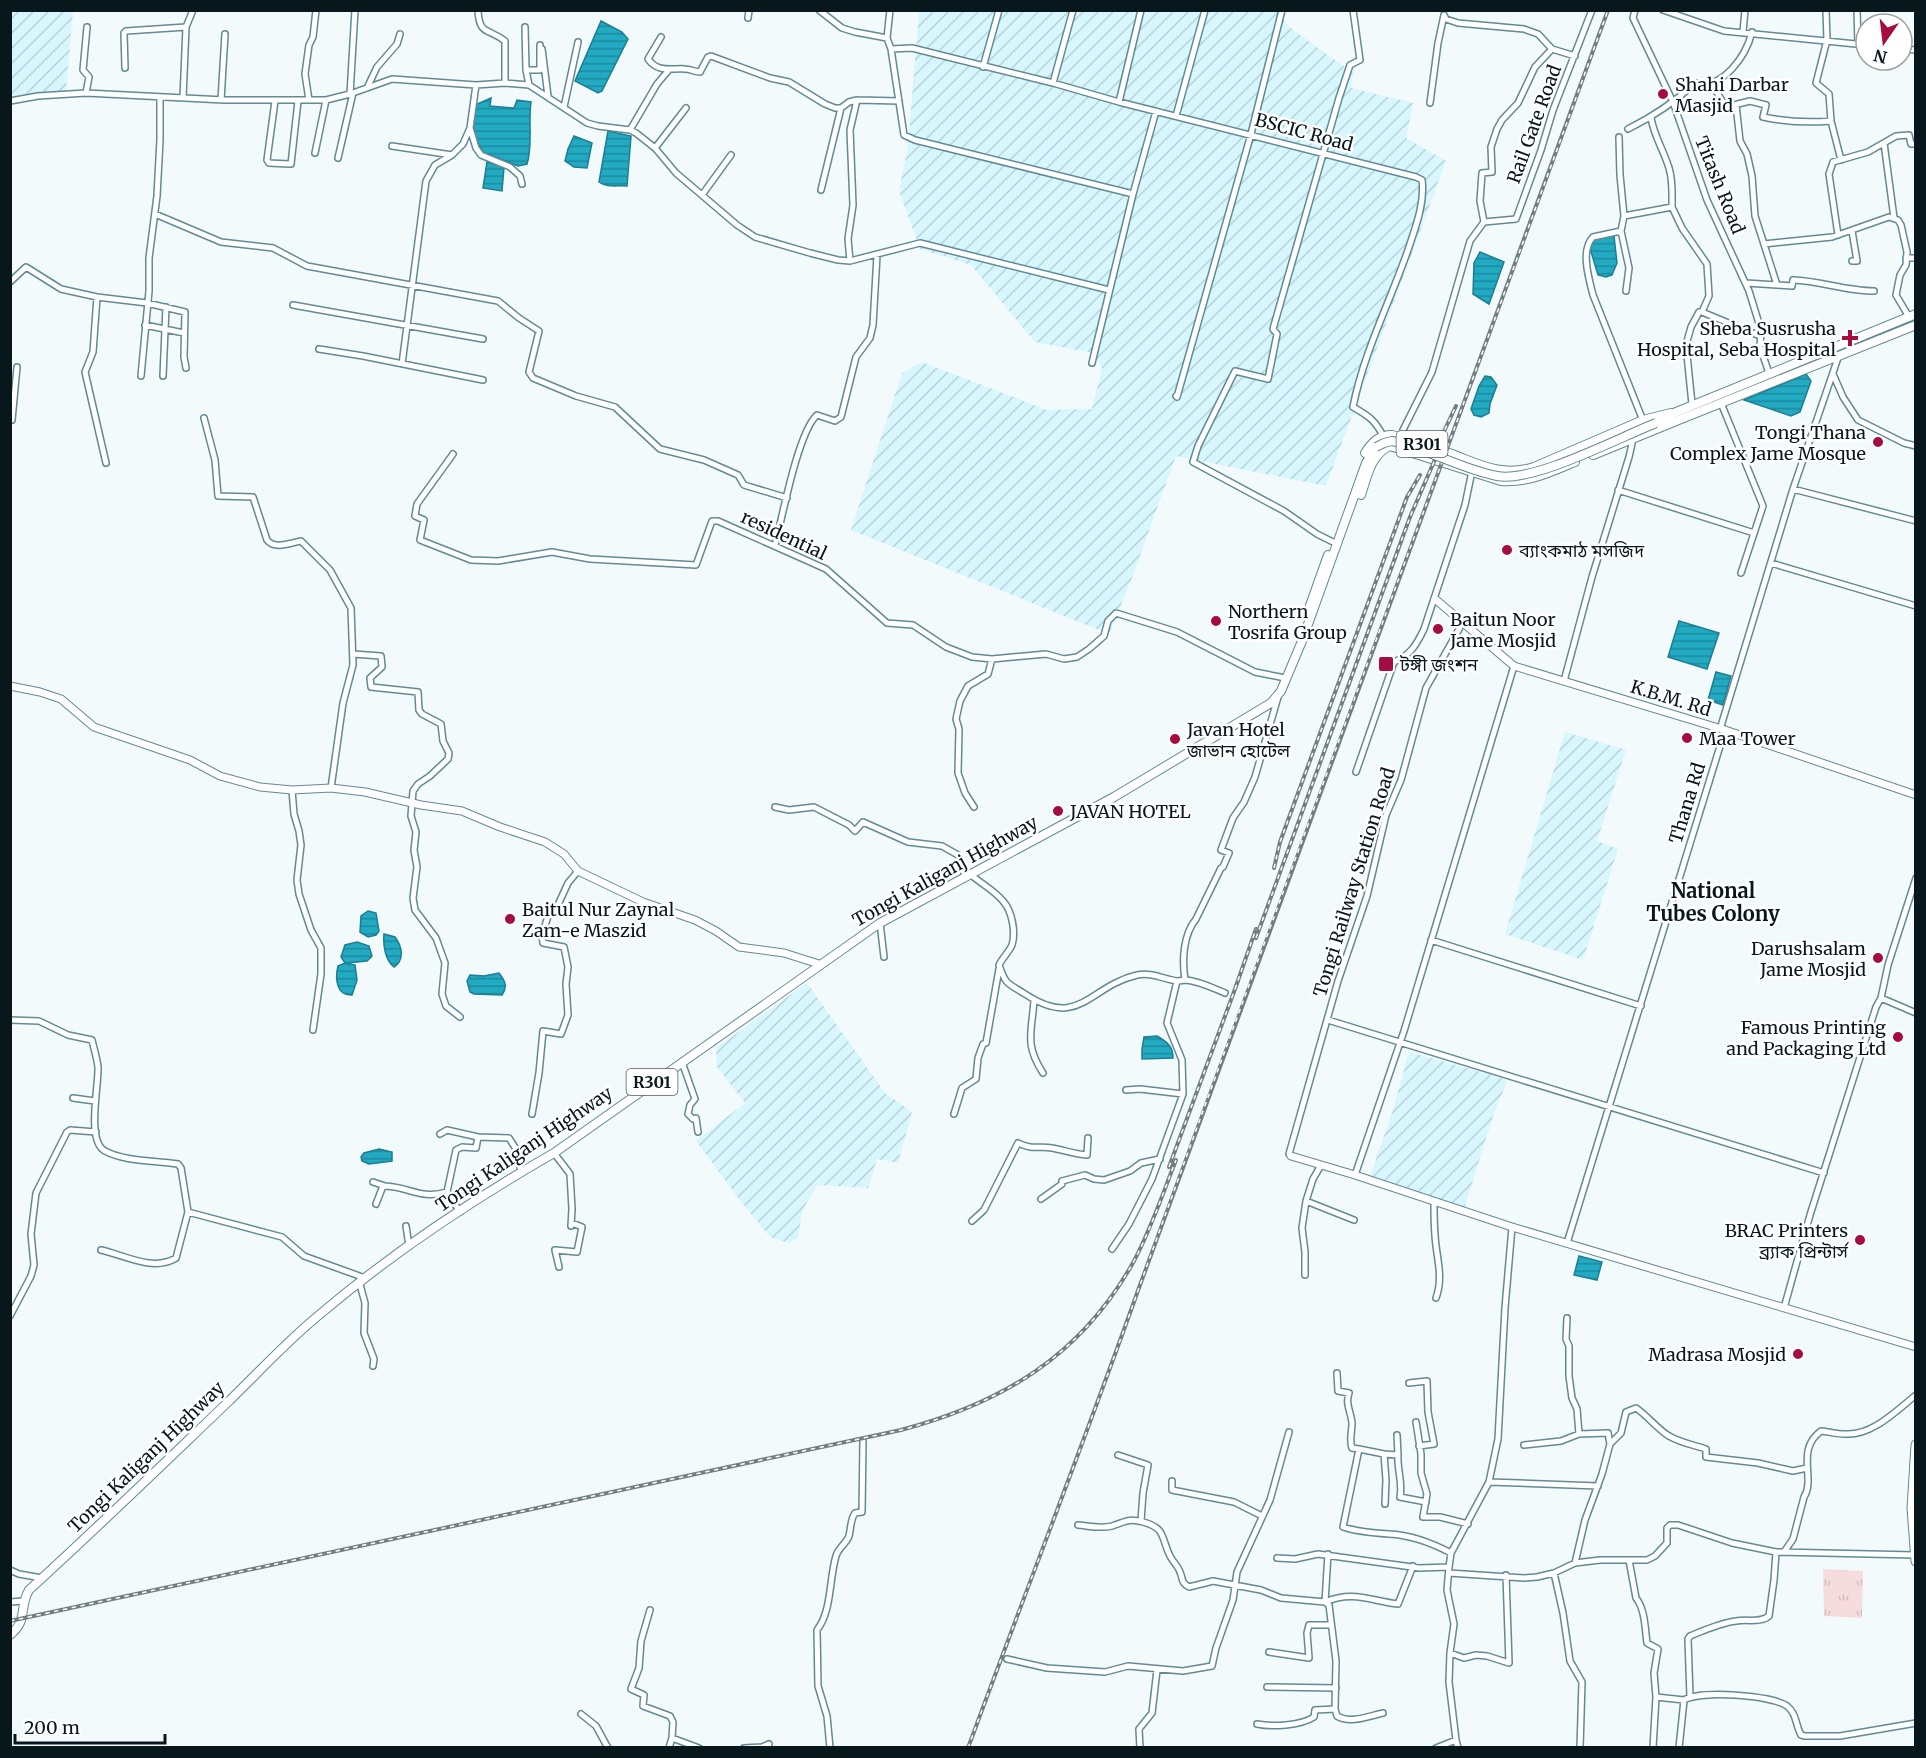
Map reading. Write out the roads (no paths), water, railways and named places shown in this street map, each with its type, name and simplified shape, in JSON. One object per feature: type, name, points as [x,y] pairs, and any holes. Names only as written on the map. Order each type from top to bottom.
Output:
[{"type":"highway","points":[[1916,1445],[1912,1508],[1916,1561]]},
{"type":"main road","points":[[1673,417],[1692,404],[1912,316]]},
{"type":"main road","name":"R301","points":[[1302,641],[1310,603],[1364,457],[1374,441],[1383,436],[1392,435],[1502,471],[1526,470],[1644,424],[1718,404],[1916,325]]},
{"type":"main road","points":[[1711,396],[1718,404]]},
{"type":"main road","name":"R301","points":[[1302,641],[1366,463],[1372,451],[1384,443],[1392,441],[1404,444],[1491,474],[1512,477],[1538,472],[1644,424],[1658,423],[1673,417]]},
{"type":"main road","name":"R301","points":[[1278,695],[1323,600],[1378,453],[1390,446],[1471,473],[1501,481],[1517,482],[1633,439],[1673,417]]},
{"type":"main road","name":"Tongi Kaliganj Highway","points":[[10,1635],[18,1628],[23,1618],[23,1601],[29,1590],[316,1317],[362,1280],[521,1171],[554,1152],[880,923],[1114,797],[1271,703],[1278,695]]},
{"type":"street","points":[[183,98],[186,27],[193,10]]},
{"type":"street","points":[[309,100],[306,64],[309,45],[313,37],[316,10]]},
{"type":"street","points":[[338,158],[351,94],[355,10]]},
{"type":"street","points":[[478,10],[478,22],[481,28],[505,41],[505,83]]},
{"type":"street","points":[[748,18],[749,10]]},
{"type":"street","points":[[819,10],[843,28],[887,38]]},
{"type":"street","points":[[890,10],[887,38],[891,49],[904,135],[1133,194]]},
{"type":"street","points":[[983,67],[999,10]]},
{"type":"street","points":[[1053,83],[1073,10]]},
{"type":"street","points":[[1119,102],[1141,10]]},
{"type":"street","points":[[1176,116],[1205,10]]},
{"type":"street","points":[[1176,396],[1251,134],[1282,10]]},
{"type":"street","points":[[1333,542],[1284,511],[1250,495],[1246,490],[1193,462],[1194,455],[1235,371],[1268,379],[1277,334],[1273,329],[1323,153],[1350,65],[1360,60],[1353,10]]},
{"type":"street","name":"Rail Gate Road","points":[[1552,49],[1535,67],[1518,103],[1497,129],[1491,147],[1492,172],[1482,172],[1480,201],[1484,222],[1516,219],[1553,110],[1592,10]]},
{"type":"street","name":"Titash Road","points":[[1635,10],[1633,18],[1673,102],[1707,200],[1746,283],[1761,330],[1760,347],[1769,373]]},
{"type":"street","points":[[1663,10],[1724,31],[1854,43]]},
{"type":"street","points":[[1743,32],[1745,10]]},
{"type":"street","points":[[1826,10],[1827,40],[1816,83],[1829,94],[1831,121],[1841,160]]},
{"type":"street","points":[[1444,13],[1446,20],[1458,23],[1524,29],[1538,34],[1552,49],[1575,56]]},
{"type":"street","points":[[1430,103],[1444,13]]},
{"type":"street","points":[[87,27],[83,70],[89,78],[87,93]]},
{"type":"street","points":[[125,68],[124,33],[126,31],[186,27]]},
{"type":"street","points":[[525,27],[526,70],[529,85]]},
{"type":"street","points":[[1628,129],[1651,118],[1654,113],[1673,102],[1695,83],[1704,85],[1711,83],[1731,70],[1745,52],[1752,33]]},
{"type":"street","points":[[221,100],[225,34]]},
{"type":"street","points":[[368,86],[376,67],[397,44],[400,34]]},
{"type":"street","points":[[661,37],[648,59],[668,71],[684,69],[700,72],[708,57],[711,56],[770,78],[789,82],[825,104],[841,108]]},
{"type":"street","points":[[564,107],[578,42]]},
{"type":"street","points":[[526,70],[540,70],[541,47],[548,96]]},
{"type":"street","name":"BSCIC Road","points":[[891,49],[912,48],[1422,180],[1423,189],[1413,234],[1365,362],[1353,407],[1368,415],[1380,426],[1390,446]]},
{"type":"street","points":[[630,130],[657,84],[668,71]]},
{"type":"street","points":[[10,101],[38,96],[87,93],[221,100],[326,100],[351,94],[392,79],[476,86],[505,83],[529,85],[587,123],[630,130],[655,148],[676,173],[737,225],[755,237],[820,256],[850,261],[920,243],[1109,290]]},
{"type":"street","points":[[1711,83],[1726,107],[1750,101],[1766,105],[1763,117],[1785,122],[1831,121]]},
{"type":"street","points":[[402,364],[426,181],[435,165],[452,155],[463,144],[470,128],[476,86]]},
{"type":"street","points":[[141,376],[149,258],[155,214],[160,140],[160,98]]},
{"type":"street","points":[[315,153],[326,100]]},
{"type":"street","points":[[821,190],[841,108],[857,100],[899,101]]},
{"type":"street","points":[[850,261],[848,239],[854,205],[850,130],[857,100]]},
{"type":"street","points":[[275,101],[267,160],[269,163],[291,164],[298,101]]},
{"type":"street","points":[[1736,105],[1740,141],[1747,154],[1754,188],[1753,203],[1777,285]]},
{"type":"street","points":[[655,148],[686,108]]},
{"type":"street","points":[[1092,363],[1133,194],[1156,111]]},
{"type":"street","points":[[1651,118],[1652,128],[1669,168],[1672,207],[1682,228],[1707,264],[1709,296],[1702,312],[1699,312],[1691,327],[1686,345],[1692,404]]},
{"type":"street","points":[[470,128],[476,148],[481,155],[510,167],[520,176],[522,184]]},
{"type":"street","points":[[1838,235],[1829,174],[1833,162],[1868,152],[1896,136],[1909,135],[1911,144],[1916,144]]},
{"type":"street","points":[[1619,137],[1624,216],[1621,231],[1629,268],[1626,291]]},
{"type":"street","points":[[1884,143],[1894,218],[1901,225],[1906,252],[1906,265],[1900,275],[1896,295],[1912,316]]},
{"type":"street","points":[[392,146],[452,155]]},
{"type":"street","points":[[702,195],[731,155]]},
{"type":"street","points":[[1624,216],[1672,207]]},
{"type":"street","points":[[155,214],[221,242],[273,248],[307,266],[498,301],[539,331],[529,372],[533,378],[576,396],[615,407],[660,449],[704,460],[738,474],[744,485],[788,498]]},
{"type":"street","points":[[1764,244],[1833,237],[1889,217],[1894,218]]},
{"type":"street","points":[[1403,430],[1432,372],[1470,241],[1484,222]]},
{"type":"street","points":[[1621,231],[1590,239],[1587,246],[1588,275],[1593,295],[1644,424]]},
{"type":"street","points":[[1852,231],[1857,261],[1852,261]]},
{"type":"street","points":[[775,546],[796,458],[814,417],[821,416],[835,421],[841,417],[856,357],[870,338],[873,325],[877,255]]},
{"type":"street","points":[[1906,258],[1916,258]]},
{"type":"street","points":[[10,282],[26,267],[61,289],[97,297],[147,303],[185,312],[183,357],[186,368]]},
{"type":"street","points":[[1746,283],[1792,286],[1793,280],[1809,281],[1854,291],[1874,291]]},
{"type":"street","points":[[97,297],[93,352],[85,372],[106,463]]},
{"type":"street","points":[[294,305],[483,339]]},
{"type":"street","points":[[163,376],[166,307]]},
{"type":"street","points":[[1702,312],[1760,336]]},
{"type":"street","points":[[145,325],[184,333]]},
{"type":"street","points":[[319,349],[483,380]]},
{"type":"street","name":"Thana Rd","points":[[1567,1243],[1675,897],[1725,730],[1721,726],[1793,489],[1839,354]]},
{"type":"street","points":[[12,420],[11,412],[18,366]]},
{"type":"street","points":[[1833,374],[1843,397],[1858,420],[1904,443],[1916,446]]},
{"type":"street","points":[[1718,404],[1761,499],[1762,506],[1741,573]]},
{"type":"street","points":[[204,418],[215,460],[218,496],[253,497],[270,544],[276,546],[302,541],[330,570],[351,608],[350,631],[353,654],[351,676],[343,703],[331,788]]},
{"type":"street","points":[[1564,681],[1633,439]]},
{"type":"street","name":"residential","points":[[453,454],[417,504],[415,516],[424,520],[420,540],[471,560],[498,561],[552,552],[590,559],[696,565],[712,521],[715,520],[826,569],[887,623],[908,623],[946,647],[972,657],[992,659],[1046,654],[1064,659],[1077,657],[1104,636],[1108,621],[1116,613],[1177,632],[1255,672],[1285,678]]},
{"type":"street","points":[[1356,772],[1394,663],[1406,657],[1416,646],[1435,599],[1465,505],[1474,463]]},
{"type":"street","points":[[1793,489],[1916,521]]},
{"type":"street","points":[[1618,490],[1754,533]]},
{"type":"street","points":[[1771,563],[1916,606]]},
{"type":"street","name":"K.B.M. Rd","points":[[1435,599],[1514,666],[1725,730],[1916,795]]},
{"type":"street","name":"Tongi Railway Station Road","points":[[1291,1156],[1289,1154],[1338,981],[1367,896],[1386,815],[1401,780],[1426,688],[1463,622]]},
{"type":"street","points":[[353,654],[381,656],[382,667],[370,678],[371,687],[417,692],[419,710],[441,724],[443,741],[449,753],[448,759],[412,791],[411,816],[417,837],[414,850],[417,867],[413,898],[415,910],[436,938],[445,963],[442,994],[446,1006],[460,1017]]},
{"type":"street","points":[[974,807],[965,793],[958,773],[959,729],[956,719],[960,701],[968,686],[988,674],[992,659]]},
{"type":"street","points":[[1355,1175],[1400,1042],[1514,666]]},
{"type":"street","points":[[10,686],[61,699],[94,727],[190,760],[220,776],[260,787],[292,790],[331,788],[365,792],[462,811],[500,827],[546,842],[564,854],[578,871],[643,902],[694,920],[716,931],[739,947],[784,953],[819,964]]},
{"type":"street","points":[[1185,980],[1184,949],[1190,926],[1196,919],[1228,854],[1221,850],[1233,818],[1244,802],[1258,769],[1278,695]]},
{"type":"street","points":[[292,790],[294,814],[301,845],[297,880],[299,894],[311,930],[321,948],[321,974],[313,1030]]},
{"type":"street","points":[[775,807],[789,810],[814,807],[849,825],[855,831],[863,822],[908,842],[948,848],[958,855],[967,875],[1004,901],[1012,919],[1013,942],[999,965],[992,1015],[986,1043],[983,1044],[978,1058],[976,1079],[962,1088],[954,1114]]},
{"type":"street","points":[[532,1114],[543,1031],[561,1034],[568,1015],[566,984],[568,967],[564,947],[543,943],[542,936],[548,916],[557,907],[568,883],[578,871]]},
{"type":"street","points":[[1784,1308],[1916,878]]},
{"type":"street","points":[[880,923],[884,957]]},
{"type":"street","points":[[1431,940],[1641,1006]]},
{"type":"street","points":[[999,965],[1011,988],[1052,1007],[1071,1008],[1095,998],[1110,986],[1137,975],[1149,974],[1178,981],[1185,980],[1225,993]]},
{"type":"street","points":[[1112,1249],[1142,1199],[1160,1159],[1183,1094],[1182,1060],[1167,1023],[1178,981]]},
{"type":"street","points":[[1881,998],[1916,1013]]},
{"type":"street","points":[[1034,1000],[1030,1048],[1043,1073]]},
{"type":"street","points":[[10,1020],[39,1021],[68,1035],[92,1040],[98,1070],[96,1132],[99,1146],[116,1156],[177,1164],[181,1168],[188,1212],[176,1258],[169,1262],[132,1261],[101,1250]]},
{"type":"street","points":[[1328,1020],[1824,1173]]},
{"type":"street","points":[[681,1061],[694,1099],[688,1114],[693,1119],[696,1118],[698,1132]]},
{"type":"street","points":[[1126,1090],[1140,1089],[1183,1094]]},
{"type":"street","points":[[73,1098],[96,1101]]},
{"type":"street","points":[[10,1316],[31,1276],[34,1265],[31,1234],[36,1193],[67,1132],[70,1130],[96,1132]]},
{"type":"street","points":[[440,1134],[447,1131],[478,1137],[509,1137],[516,1149],[521,1171]]},
{"type":"street","points":[[460,1212],[447,1192],[456,1150],[462,1147],[476,1148],[478,1137]]},
{"type":"street","points":[[972,1221],[984,1210],[1018,1143],[1030,1148],[1049,1147],[1087,1155],[1088,1138]]},
{"type":"street","points":[[554,1152],[570,1174],[572,1225],[582,1227],[578,1252],[555,1250],[559,1267]]},
{"type":"street","points":[[1291,1156],[1512,1227],[1916,1347]]},
{"type":"street","points":[[1041,1200],[1062,1184],[1062,1181],[1085,1175],[1104,1180],[1130,1171],[1141,1163],[1160,1159]]},
{"type":"street","points":[[1305,1275],[1302,1228],[1306,1201],[1313,1179],[1321,1165]]},
{"type":"street","points":[[373,1182],[419,1191],[430,1196],[447,1192]]},
{"type":"street","points":[[376,1204],[381,1188],[387,1186]]},
{"type":"street","points":[[1306,1201],[1354,1220]]},
{"type":"street","points":[[1434,1201],[1440,1281],[1436,1298]]},
{"type":"street","points":[[188,1212],[282,1237],[303,1257],[362,1280],[365,1303],[364,1333],[374,1359],[373,1365]]},
{"type":"street","points":[[406,1226],[409,1246]]},
{"type":"street","points":[[1458,1748],[1449,1682],[1454,1624],[1448,1590],[1449,1570],[1451,1553],[1489,1482],[1498,1439],[1512,1227]]},
{"type":"street","points":[[1567,1318],[1569,1376],[1572,1398],[1577,1408],[1579,1434]]},
{"type":"street","points":[[1337,1373],[1338,1391],[1349,1393],[1352,1448],[1398,1455]]},
{"type":"street","points":[[1409,1383],[1427,1381],[1428,1412],[1434,1444],[1419,1446]]},
{"type":"street","points":[[1784,1552],[1793,1539],[1804,1497],[1808,1492],[1807,1468],[1810,1442],[1821,1431],[1846,1435],[1864,1431],[1882,1422],[1916,1395]]},
{"type":"street","points":[[1610,1444],[1621,1433],[1626,1412],[1636,1408],[1647,1415],[1667,1435],[1706,1449],[1706,1457],[1758,1463],[1792,1471],[1807,1468]]},
{"type":"street","points":[[1416,1422],[1421,1473],[1426,1490],[1423,1518],[1440,1517],[1468,1524]]},
{"type":"street","points":[[1007,1659],[1066,1670],[1105,1672],[1128,1666],[1183,1671],[1212,1666],[1215,1648],[1231,1609],[1237,1572],[1274,1488],[1288,1432]]},
{"type":"street","points":[[1524,1445],[1561,1441],[1579,1434],[1608,1433],[1610,1444],[1599,1486],[1585,1520],[1575,1563]]},
{"type":"street","points":[[1397,1435],[1397,1466],[1402,1488],[1400,1497],[1426,1502]]},
{"type":"street","points":[[830,1748],[826,1716],[818,1686],[817,1630],[825,1611],[837,1553],[848,1538],[852,1517],[862,1512],[863,1441]]},
{"type":"street","points":[[1359,1449],[1343,1527],[1360,1532],[1405,1536],[1433,1543],[1451,1553]]},
{"type":"street","points":[[1383,1454],[1386,1480],[1385,1504]]},
{"type":"street","points":[[1118,1455],[1148,1465],[1141,1521]]},
{"type":"street","points":[[1172,1481],[1173,1490],[1234,1502],[1262,1516]]},
{"type":"street","points":[[1489,1482],[1599,1486]]},
{"type":"street","points":[[1078,1525],[1104,1528],[1126,1519],[1156,1525],[1162,1531],[1169,1555],[1180,1571],[1182,1582],[1189,1587],[1213,1581],[1261,1590],[1281,1598],[1325,1602],[1341,1596],[1368,1597],[1398,1604],[1413,1566]]},
{"type":"street","points":[[1277,1558],[1295,1559],[1328,1554],[1379,1564],[1524,1578],[1554,1573],[1575,1563],[1600,1560],[1647,1560],[1655,1557],[1667,1543],[1667,1528],[1670,1525],[1678,1525],[1731,1543],[1776,1552],[1915,1555]]},
{"type":"street","points":[[1679,1748],[1687,1698],[1688,1639],[1690,1636],[1719,1625],[1765,1619],[1769,1616],[1776,1552]]},
{"type":"street","points":[[1328,1554],[1325,1602],[1329,1605],[1336,1661],[1335,1709],[1337,1716],[1352,1720],[1383,1713]]},
{"type":"street","points":[[1629,1560],[1636,1598],[1640,1603],[1645,1622],[1647,1643],[1658,1649],[1654,1673],[1656,1696],[1653,1748]]},
{"type":"street","points":[[10,1570],[42,1578]]},
{"type":"street","points":[[1554,1573],[1570,1661],[1582,1682],[1580,1748]]},
{"type":"street","points":[[1450,1653],[1464,1658],[1476,1655],[1487,1656],[1509,1663],[1506,1575]]},
{"type":"street","points":[[10,1602],[23,1601]]},
{"type":"street","points":[[650,1610],[641,1641],[639,1668],[631,1689],[644,1695],[643,1706],[670,1716],[673,1722],[669,1748]]},
{"type":"street","points":[[1269,1652],[1309,1658],[1307,1633],[1309,1625],[1331,1625]]},
{"type":"street","points":[[1140,1748],[1139,1729],[1152,1713],[1158,1670]]},
{"type":"street","points":[[1267,1687],[1336,1688]]},
{"type":"street","points":[[1656,1696],[1687,1698],[1706,1695],[1772,1699],[1786,1705],[1794,1713],[1799,1732],[1804,1736],[1840,1736],[1916,1724]]},
{"type":"street","points":[[1257,1724],[1293,1724],[1310,1720],[1314,1717],[1315,1710],[1335,1709]]},
{"type":"street","points":[[581,1714],[596,1726],[608,1748]]},
{"type":"street","points":[[672,1738],[699,1748]]},
{"type":"street","points":[[1436,1748],[1456,1740]]},
{"type":"street","points":[[744,1748],[762,1747],[769,1744]]},
{"type":"water","points":[[601,21],[622,32],[628,39],[602,91],[598,93],[575,81]]},
{"type":"water","points":[[491,98],[490,106],[514,108],[517,100],[531,102],[530,150],[527,164],[518,166],[482,152],[474,134],[475,105]]},
{"type":"water","points":[[608,131],[631,136],[627,186],[609,186],[599,182]]},
{"type":"water","points":[[574,136],[592,143],[587,168],[574,167],[565,161]]},
{"type":"water","points":[[487,162],[504,167],[502,191],[483,188]]},
{"type":"water","points":[[1614,236],[1617,263],[1612,275],[1606,277],[1598,275],[1589,245],[1593,238]]},
{"type":"water","points":[[1480,252],[1504,262],[1489,304],[1473,294],[1474,263]]},
{"type":"water","points":[[1806,374],[1811,381],[1800,412],[1791,416],[1744,400]]},
{"type":"water","points":[[1485,376],[1491,377],[1497,385],[1489,413],[1481,417],[1474,415],[1471,409]]},
{"type":"water","points":[[1679,621],[1719,633],[1707,669],[1668,657]]},
{"type":"water","points":[[1716,672],[1731,676],[1723,705],[1708,700]]},
{"type":"water","points":[[368,911],[376,913],[379,931],[376,935],[368,937],[360,932],[361,916]]},
{"type":"water","points":[[384,934],[395,937],[401,949],[400,961],[394,967],[385,952]]},
{"type":"water","points":[[357,942],[369,946],[372,956],[367,961],[346,963],[355,965],[357,980],[352,995],[347,995],[338,985],[338,966],[345,963],[341,957],[345,945]]},
{"type":"water","points":[[499,973],[505,984],[502,995],[470,992],[467,981],[470,975],[484,976]]},
{"type":"water","points":[[1157,1036],[1169,1045],[1173,1058],[1142,1059],[1144,1037]]},
{"type":"water","points":[[379,1149],[392,1152],[392,1161],[369,1164],[362,1161],[361,1157],[364,1153]]},
{"type":"water","points":[[1579,1256],[1602,1262],[1597,1280],[1574,1275]]},
{"type":"railway","points":[[968,1748],[1098,1401],[1608,10]]},
{"type":"railway","points":[[1437,446],[1456,406]]},
{"type":"railway","points":[[1256,938],[1410,517],[1443,441]]},
{"type":"railway","points":[[1274,868],[1280,842],[1407,497],[1420,475]]},
{"type":"railway","points":[[1235,989],[1256,929]]},
{"type":"railway","points":[[1169,1167],[1238,981]]},
{"type":"railway","points":[[10,1621],[901,1430],[938,1419],[1006,1389],[1036,1371],[1064,1349],[1090,1323],[1113,1294],[1134,1261],[1176,1160]]},
{"type":"place","name":"Shahi Darbar Masjid","points":[[1663,94]]},
{"type":"place","name":"Sheba Susrusha Hospital, Seba Hospital","points":[[1850,338]]},
{"type":"place","name":"Tongi Thana Complex Jame Mosque","points":[[1878,442]]},
{"type":"place","name":"ব্যাংকমাঠ মসজিদ","points":[[1507,550]]},
{"type":"place","name":"Northern Tosrifa Group","points":[[1216,621]]},
{"type":"place","name":"Baitun Noor Jame Mosjid","points":[[1438,629]]},
{"type":"place","name":"টঙ্গী জংশন","points":[[1386,664]]},
{"type":"place","name":"Maa Tower","points":[[1687,738]]},
{"type":"place","name":"Javan Hotel জাভান হোটেল","points":[[1175,739]]},
{"type":"place","name":"JAVAN HOTEL","points":[[1058,811]]},
{"type":"place","name":"Baitul Nur Zaynal Zam-e Maszid","points":[[510,919]]},
{"type":"place","name":"Darushsalam Jame Mosjid","points":[[1878,958]]},
{"type":"place","name":"Famous Printing and Packaging Ltd","points":[[1898,1037]]},
{"type":"place","name":"BRAC Printers ব্র্যাক প্রিন্টার্স","points":[[1860,1240]]},
{"type":"place","name":"Madrasa Mosjid","points":[[1798,1354]]},
{"type":"district","name":"National Tubes Colony","points":[[1713,902]]}]
